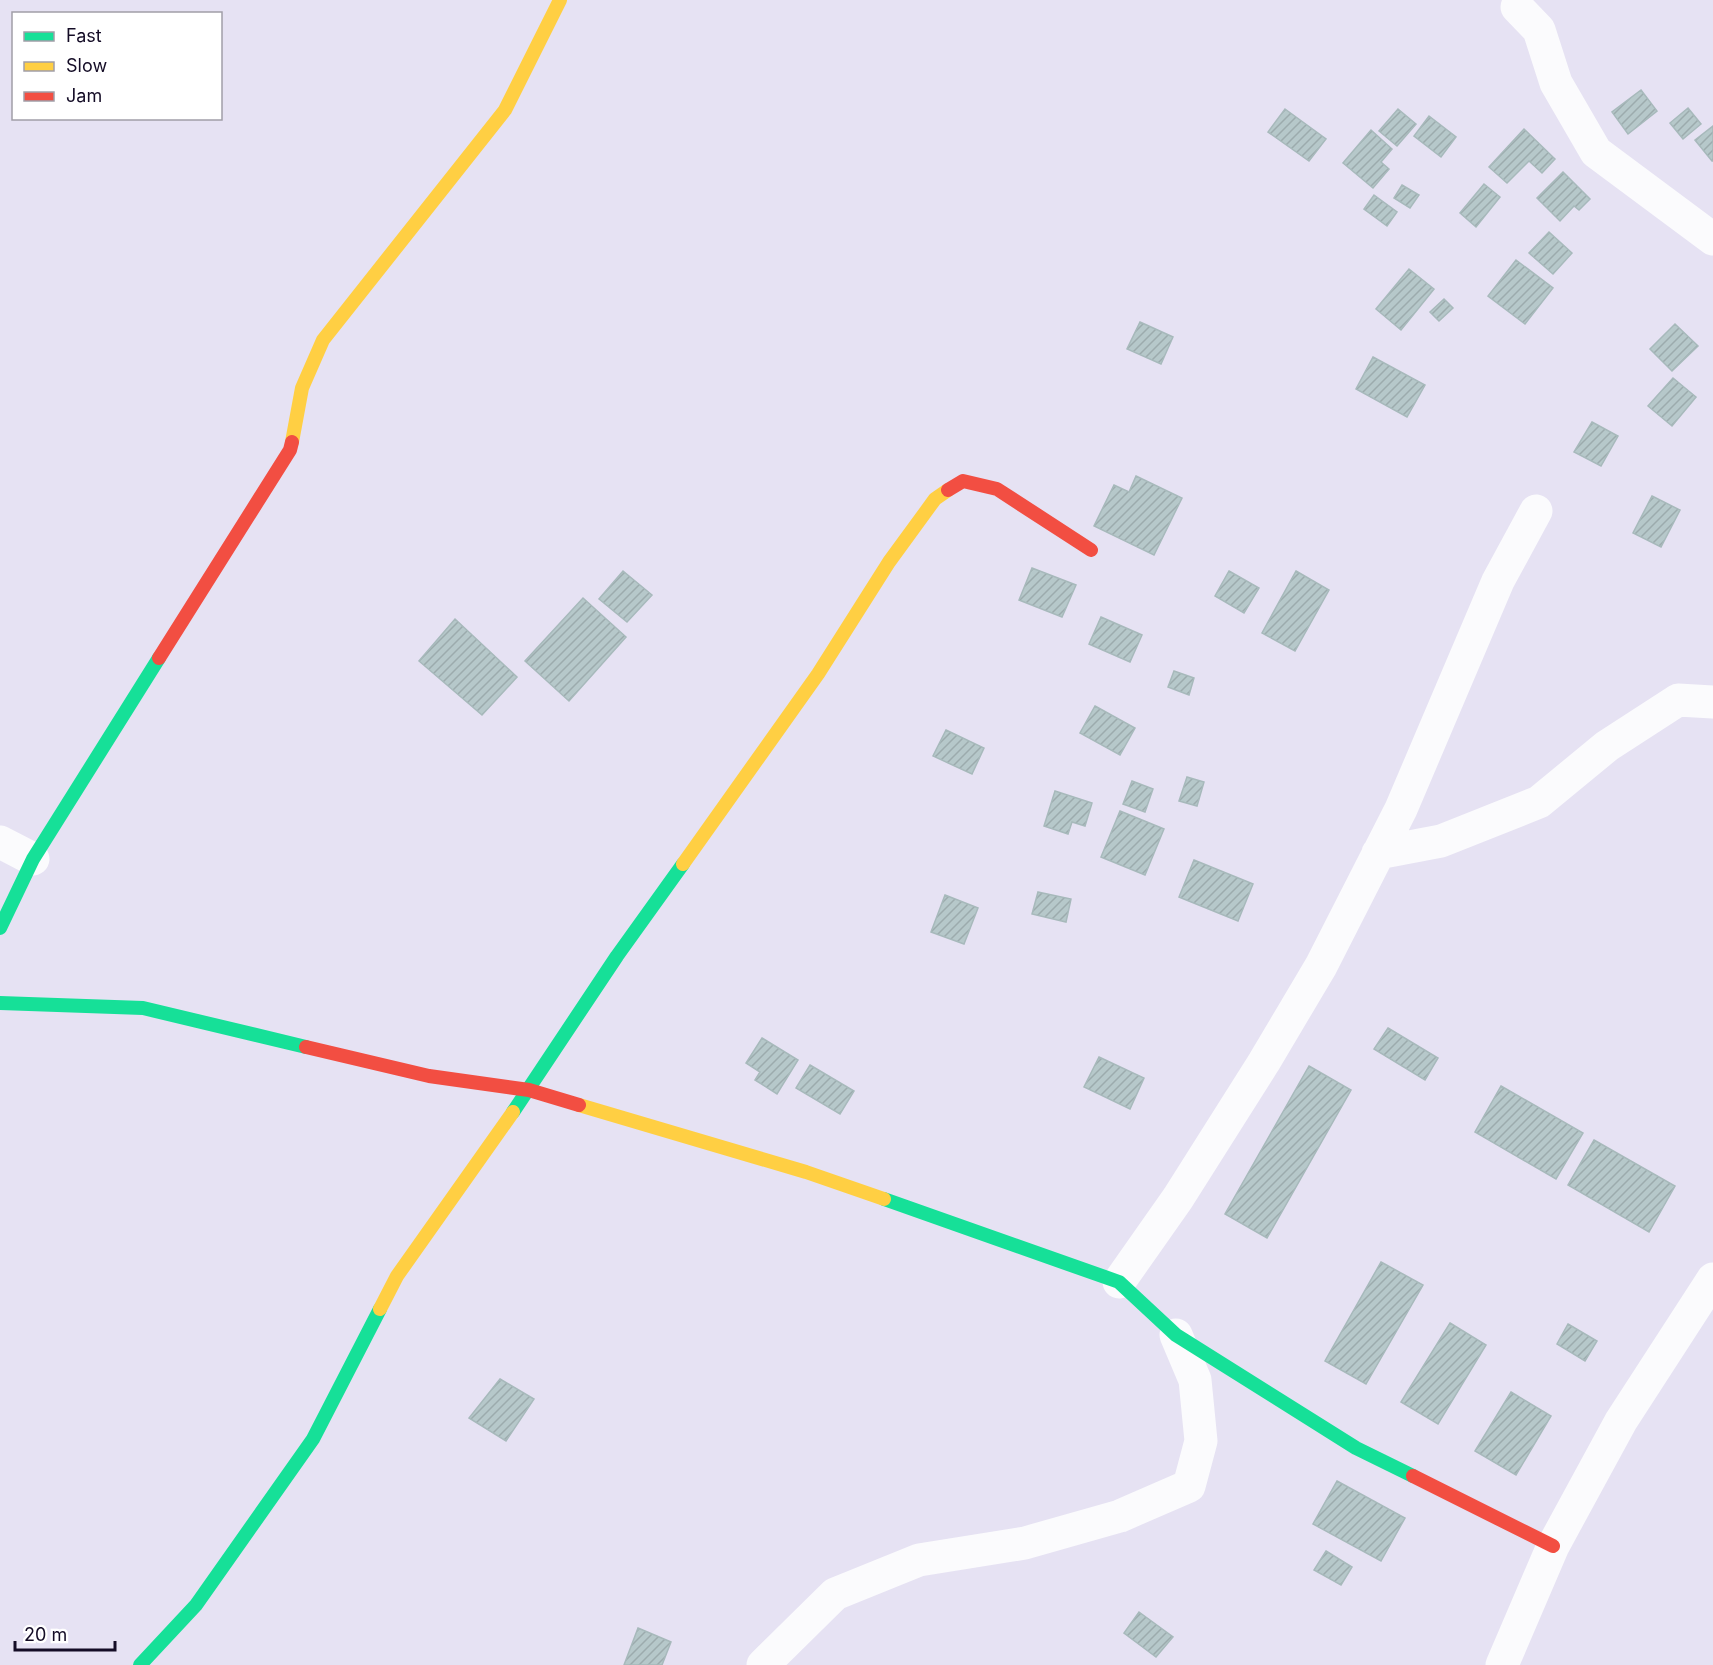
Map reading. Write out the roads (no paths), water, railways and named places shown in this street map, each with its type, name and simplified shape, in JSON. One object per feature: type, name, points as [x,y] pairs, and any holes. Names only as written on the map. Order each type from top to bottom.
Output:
[{"type":"street","points":[[0,928],[33,859],[290,450],[302,388],[324,340],[505,110],[561,0]]},
{"type":"street","points":[[1517,7],[1539,30],[1556,83],[1596,152],[1713,239]]},
{"type":"street","points":[[140,1665],[196,1605],[313,1438],[397,1276],[529,1090],[616,956],[818,674],[889,562],[935,499],[963,481],[997,489],[1091,550]]},
{"type":"street","points":[[1119,1282],[1178,1198],[1264,1062],[1321,966],[1401,809],[1498,581],[1536,511]]},
{"type":"street","points":[[1378,853],[1441,841],[1539,802],[1607,746],[1678,700],[1713,702]]},
{"type":"street","points":[[0,843],[33,859]]},
{"type":"street","points":[[0,1003],[143,1008],[429,1076],[529,1090],[806,1172],[1009,1242],[1119,1282],[1176,1335],[1356,1448],[1553,1546]]},
{"type":"street","points":[[1502,1665],[1553,1546],[1621,1421],[1713,1279]]},
{"type":"street","points":[[763,1665],[835,1594],[919,1560],[1025,1543],[1120,1516],[1189,1486],[1201,1441],[1195,1380],[1176,1335]]}]
